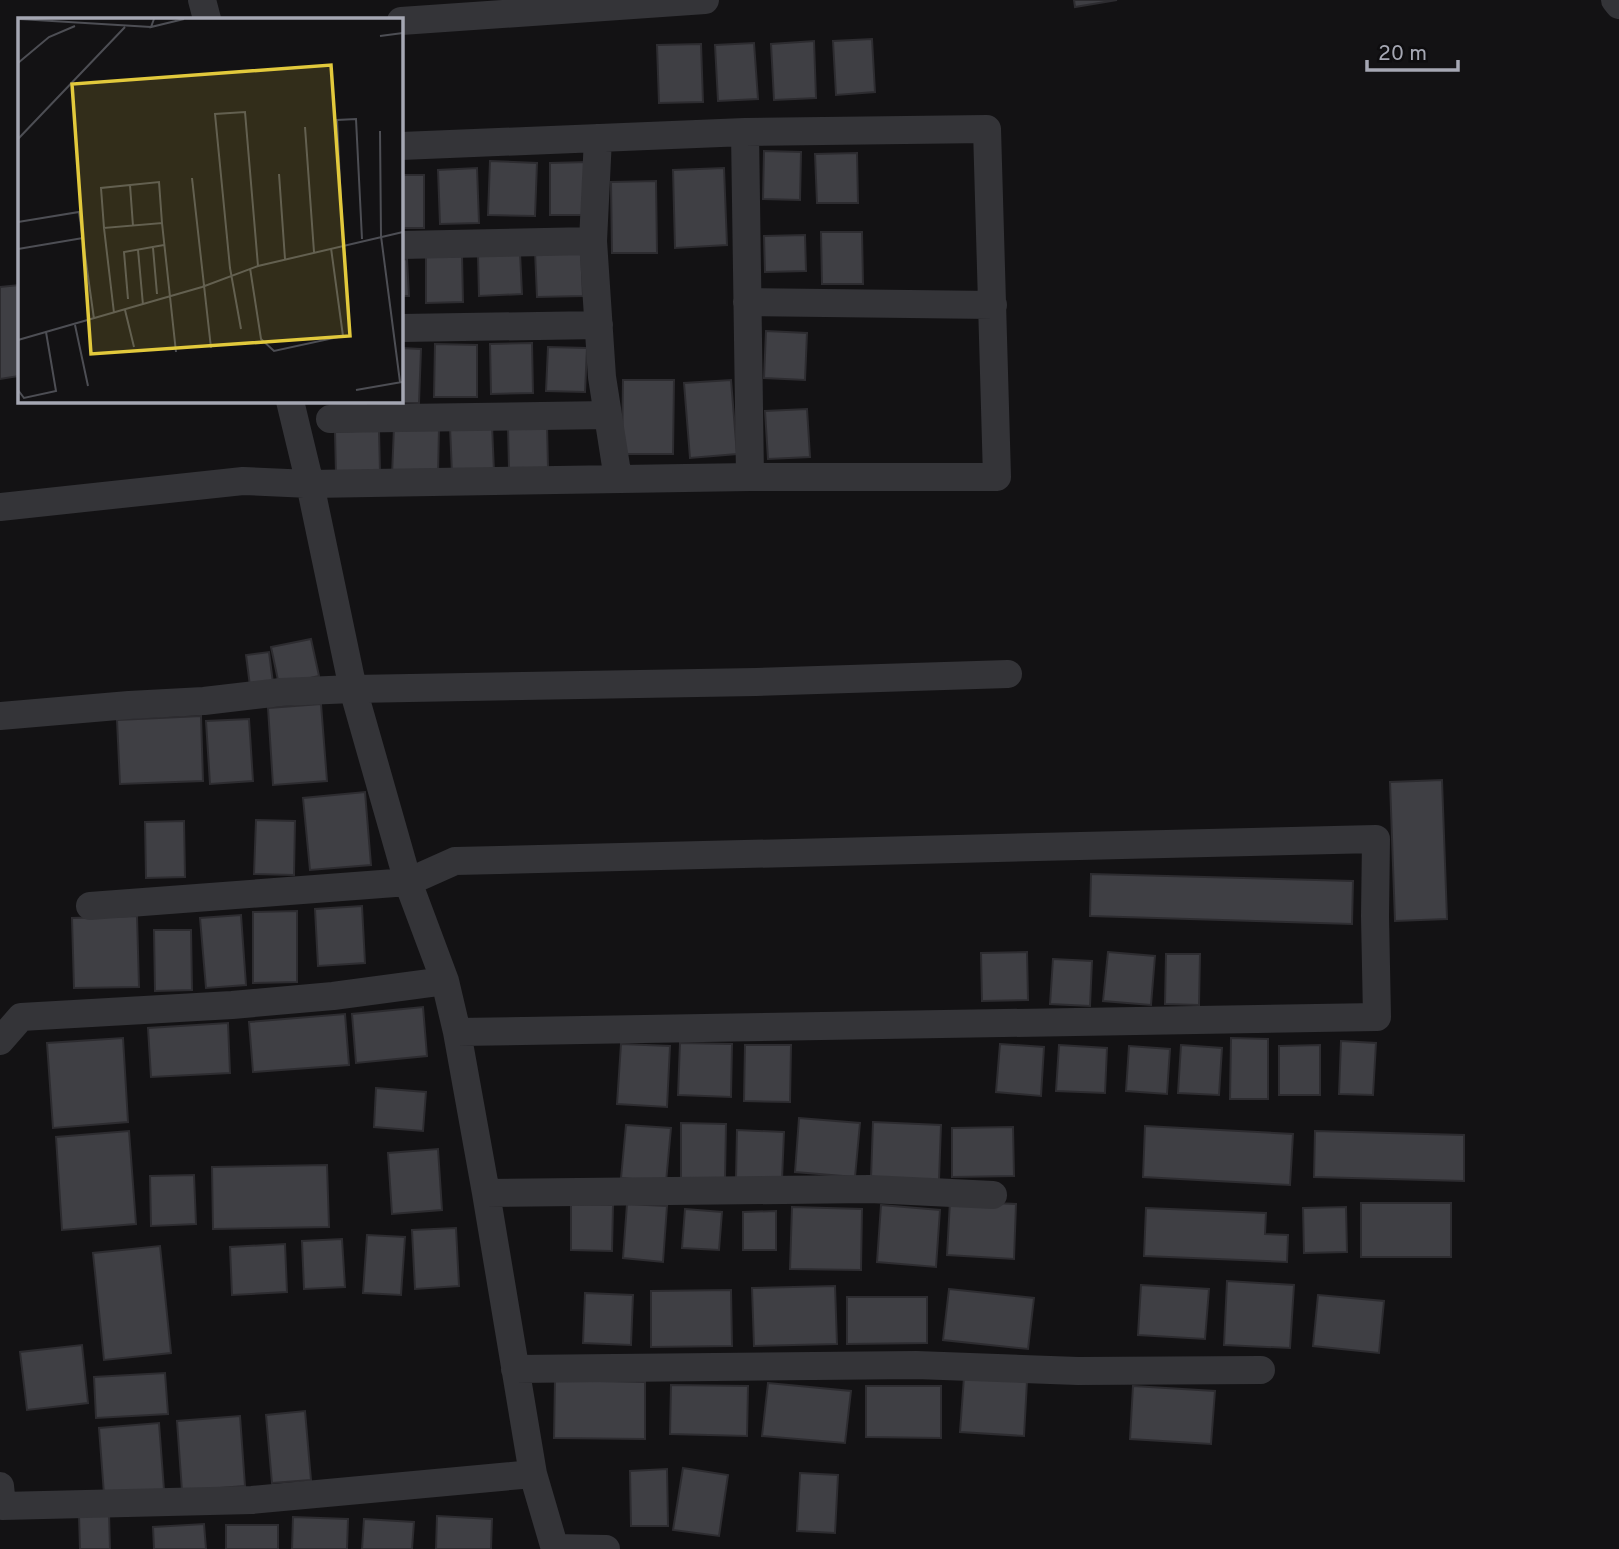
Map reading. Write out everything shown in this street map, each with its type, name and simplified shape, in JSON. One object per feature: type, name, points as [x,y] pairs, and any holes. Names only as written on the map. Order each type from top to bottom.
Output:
[{"type":"street","points":[[202,0],[207,18]]},
{"type":"street","points":[[402,21],[705,0]]},
{"type":"street","points":[[1615,0],[1619,5]]},
{"type":"street","points":[[0,507],[243,481],[310,484],[750,477],[997,477],[987,129],[744,132],[402,146]]},
{"type":"street","points":[[744,132],[750,477]]},
{"type":"street","points":[[598,138],[593,242],[602,377],[618,479]]},
{"type":"street","points":[[402,245],[593,242]]},
{"type":"street","points":[[747,302],[993,304]]},
{"type":"street","points":[[402,328],[598,325]]},
{"type":"street","points":[[290,402],[353,689],[408,882],[445,981],[457,1032],[533,1474],[555,1548],[606,1549]]},
{"type":"street","points":[[330,419],[608,415]]},
{"type":"street","points":[[0,716],[204,701],[281,692],[353,689],[1008,674]]},
{"type":"street","points":[[90,906],[408,882],[456,861],[1376,839],[1377,1017],[457,1032]]},
{"type":"street","points":[[0,1041],[21,1017],[257,1003],[445,981]]},
{"type":"street","points":[[486,1193],[870,1189],[993,1195]]},
{"type":"street","points":[[515,1369],[916,1366],[1078,1371],[1261,1370]]},
{"type":"street","points":[[0,1486],[2,1506],[16,1506],[252,1500],[533,1474]]},
{"type":"building","points":[[1074,0],[1117,0],[1075,7]]},
{"type":"building","points":[[872,39],[875,92],[836,95],[833,41]]},
{"type":"building","points":[[814,41],[816,98],[774,100],[771,44]]},
{"type":"building","points":[[754,43],[758,99],[718,101],[715,45]]},
{"type":"building","points":[[701,44],[703,102],[659,103],[657,45]]},
{"type":"building","points":[[764,151],[801,152],[800,200],[763,199]]},
{"type":"building","points":[[857,153],[858,203],[817,203],[815,154]]},
{"type":"building","points":[[490,161],[537,163],[535,216],[488,215]]},
{"type":"building","points":[[588,162],[588,215],[550,215],[550,163]]},
{"type":"building","points":[[477,168],[479,223],[440,224],[438,170]]},
{"type":"building","points":[[724,168],[727,245],[675,248],[673,170]]},
{"type":"building","points":[[402,175],[424,175],[424,228],[402,228]]},
{"type":"building","points":[[656,181],[657,253],[612,253],[611,182]]},
{"type":"building","points":[[821,232],[862,232],[863,284],[822,284]]},
{"type":"building","points":[[805,235],[806,271],[765,272],[764,236]]},
{"type":"building","points":[[581,249],[583,296],[537,297],[535,251]]},
{"type":"building","points":[[520,253],[522,294],[479,296],[478,255]]},
{"type":"building","points":[[462,256],[463,302],[426,303],[426,257]]},
{"type":"building","points":[[407,259],[409,296],[402,296],[402,260]]},
{"type":"building","points":[[18,285],[18,376],[0,379],[0,287]]},
{"type":"building","points":[[766,331],[807,333],[805,380],[764,378]]},
{"type":"building","points":[[532,343],[533,393],[491,394],[490,344]]},
{"type":"building","points":[[435,344],[477,345],[477,397],[434,397]]},
{"type":"building","points":[[548,347],[587,348],[585,392],[546,391]]},
{"type":"building","points":[[402,348],[421,349],[419,403],[379,402],[402,402]]},
{"type":"building","points":[[623,380],[674,380],[673,454],[622,454]]},
{"type":"building","points":[[731,380],[737,454],[690,458],[684,383]]},
{"type":"building","points":[[366,402],[366,404],[321,403]]},
{"type":"building","points":[[807,409],[810,457],[768,459],[765,411]]},
{"type":"building","points":[[492,425],[494,472],[452,474],[450,427]]},
{"type":"building","points":[[547,425],[548,468],[509,469],[508,427]]},
{"type":"building","points":[[394,427],[439,428],[438,475],[392,475]]},
{"type":"building","points":[[379,430],[380,472],[336,474],[335,432]]},
{"type":"building","points":[[311,639],[319,676],[279,685],[271,647]]},
{"type":"building","points":[[269,652],[273,683],[250,686],[246,655]]},
{"type":"building","points":[[321,704],[327,781],[273,785],[268,708]]},
{"type":"building","points":[[201,716],[203,781],[120,784],[117,720]]},
{"type":"building","points":[[249,719],[253,781],[210,784],[206,721]]},
{"type":"building","points":[[1442,780],[1447,919],[1395,921],[1390,782]]},
{"type":"building","points":[[365,792],[371,865],[310,870],[303,798]]},
{"type":"building","points":[[256,820],[295,821],[294,875],[254,874]]},
{"type":"building","points":[[184,821],[185,877],[146,878],[145,822]]},
{"type":"building","points":[[1091,874],[1353,881],[1352,924],[1090,916]]},
{"type":"building","points":[[362,906],[365,963],[318,966],[315,909]]},
{"type":"building","points":[[297,911],[297,982],[253,983],[253,912]]},
{"type":"building","points":[[241,915],[246,985],[206,988],[200,918]]},
{"type":"building","points":[[137,916],[139,987],[74,988],[72,918]]},
{"type":"building","points":[[154,930],[191,930],[192,990],[155,991]]},
{"type":"building","points":[[1027,952],[1028,1000],[982,1001],[981,953]]},
{"type":"building","points":[[1108,952],[1155,956],[1151,1005],[1103,1001]]},
{"type":"building","points":[[1166,954],[1200,954],[1199,1005],[1165,1004]]},
{"type":"building","points":[[1053,959],[1092,961],[1090,1006],[1050,1004]]},
{"type":"building","points":[[423,1007],[427,1056],[356,1063],[352,1014]]},
{"type":"building","points":[[345,1014],[349,1065],[253,1072],[249,1022]]},
{"type":"building","points":[[228,1023],[230,1073],[151,1077],[148,1028]]},
{"type":"building","points":[[123,1038],[128,1122],[53,1128],[47,1043]]},
{"type":"building","points":[[1231,1038],[1268,1039],[1268,1099],[1230,1099]]},
{"type":"building","points":[[1341,1041],[1376,1043],[1373,1095],[1339,1094]]},
{"type":"building","points":[[680,1043],[732,1044],[731,1097],[678,1095]]},
{"type":"building","points":[[621,1044],[670,1046],[667,1107],[617,1104]]},
{"type":"building","points":[[1000,1044],[1044,1047],[1041,1096],[996,1092]]},
{"type":"building","points":[[745,1045],[791,1045],[790,1102],[744,1101]]},
{"type":"building","points":[[1059,1045],[1107,1048],[1105,1093],[1056,1091]]},
{"type":"building","points":[[1181,1045],[1222,1048],[1219,1095],[1178,1093]]},
{"type":"building","points":[[1320,1045],[1320,1095],[1279,1095],[1279,1046]]},
{"type":"building","points":[[1129,1046],[1170,1049],[1167,1094],[1126,1091]]},
{"type":"building","points":[[376,1088],[426,1092],[423,1131],[374,1127]]},
{"type":"building","points":[[799,1118],[860,1123],[855,1177],[795,1172]]},
{"type":"building","points":[[873,1122],[941,1125],[939,1180],[871,1178]]},
{"type":"building","points":[[681,1123],[726,1124],[725,1179],[681,1178]]},
{"type":"building","points":[[626,1125],[671,1128],[666,1182],[621,1178]]},
{"type":"building","points":[[1145,1126],[1293,1134],[1290,1185],[1143,1177]]},
{"type":"building","points":[[1013,1127],[1014,1176],[952,1177],[952,1128]]},
{"type":"building","points":[[737,1130],[784,1132],[782,1180],[736,1178]]},
{"type":"building","points":[[129,1131],[136,1224],[62,1230],[56,1137]]},
{"type":"building","points":[[1315,1131],[1464,1135],[1464,1181],[1314,1177]]},
{"type":"building","points":[[438,1149],[442,1210],[392,1214],[388,1153]]},
{"type":"building","points":[[327,1165],[329,1227],[213,1229],[212,1167]]},
{"type":"building","points":[[194,1175],[196,1224],[151,1226],[150,1176]]},
{"type":"building","points":[[950,1201],[1016,1204],[1014,1259],[947,1255]]},
{"type":"building","points":[[1361,1203],[1451,1203],[1451,1257],[1361,1257]]},
{"type":"building","points":[[571,1204],[613,1205],[612,1251],[571,1250]]},
{"type":"building","points":[[627,1204],[667,1206],[663,1262],[623,1258]]},
{"type":"building","points":[[881,1205],[940,1210],[936,1267],[877,1262]]},
{"type":"building","points":[[792,1207],[862,1209],[861,1270],[790,1269]]},
{"type":"building","points":[[1346,1207],[1347,1252],[1304,1253],[1303,1208]]},
{"type":"building","points":[[1146,1208],[1266,1213],[1265,1234],[1288,1235],[1287,1262],[1144,1256]]},
{"type":"building","points":[[685,1209],[722,1212],[719,1250],[682,1248]]},
{"type":"building","points":[[776,1211],[776,1250],[743,1250],[743,1212]]},
{"type":"building","points":[[456,1228],[459,1286],[415,1289],[412,1230]]},
{"type":"building","points":[[367,1235],[405,1237],[401,1295],[363,1293]]},
{"type":"building","points":[[342,1239],[345,1287],[304,1289],[302,1241]]},
{"type":"building","points":[[285,1244],[287,1292],[232,1295],[230,1247]]},
{"type":"building","points":[[160,1246],[171,1353],[104,1360],[93,1253]]},
{"type":"building","points":[[1227,1281],[1294,1285],[1290,1348],[1224,1345]]},
{"type":"building","points":[[1141,1285],[1209,1289],[1205,1339],[1138,1335]]},
{"type":"building","points":[[835,1286],[837,1344],[754,1346],[752,1288]]},
{"type":"building","points":[[949,1289],[1034,1298],[1028,1349],[943,1340]]},
{"type":"building","points":[[731,1290],[732,1346],[651,1347],[651,1291]]},
{"type":"building","points":[[585,1293],[633,1295],[631,1345],[583,1343]]},
{"type":"building","points":[[1318,1295],[1384,1301],[1379,1353],[1313,1346]]},
{"type":"building","points":[[847,1297],[927,1297],[927,1343],[847,1344]]},
{"type":"building","points":[[82,1345],[88,1403],[27,1410],[20,1352]]},
{"type":"building","points":[[165,1373],[168,1414],[96,1418],[94,1377]]},
{"type":"building","points":[[964,1377],[1027,1381],[1024,1436],[960,1432]]},
{"type":"building","points":[[555,1380],[645,1382],[645,1439],[554,1438]]},
{"type":"building","points":[[768,1383],[851,1391],[845,1443],[762,1436]]},
{"type":"building","points":[[671,1385],[748,1386],[747,1436],[670,1434]]},
{"type":"building","points":[[866,1386],[941,1386],[941,1438],[866,1437]]},
{"type":"building","points":[[1133,1386],[1215,1391],[1211,1444],[1130,1439]]},
{"type":"building","points":[[305,1411],[311,1480],[272,1483],[266,1415]]},
{"type":"building","points":[[240,1416],[245,1486],[182,1491],[177,1421]]},
{"type":"building","points":[[159,1423],[164,1490],[104,1494],[99,1428]]},
{"type":"building","points":[[683,1468],[728,1475],[719,1536],[673,1530]]},
{"type":"building","points":[[667,1469],[668,1526],[631,1526],[630,1471]]},
{"type":"building","points":[[800,1473],[838,1475],[835,1533],[797,1531]]},
{"type":"building","points":[[109,1513],[110,1549],[80,1549],[79,1515]]},
{"type":"building","points":[[437,1516],[492,1519],[491,1549],[436,1549]]},
{"type":"building","points":[[293,1517],[348,1519],[347,1549],[292,1549]]},
{"type":"building","points":[[364,1519],[414,1522],[412,1549],[362,1549]]},
{"type":"building","points":[[204,1524],[206,1549],[154,1549],[153,1527]]},
{"type":"building","points":[[226,1525],[278,1525],[278,1549],[226,1549]]}]
